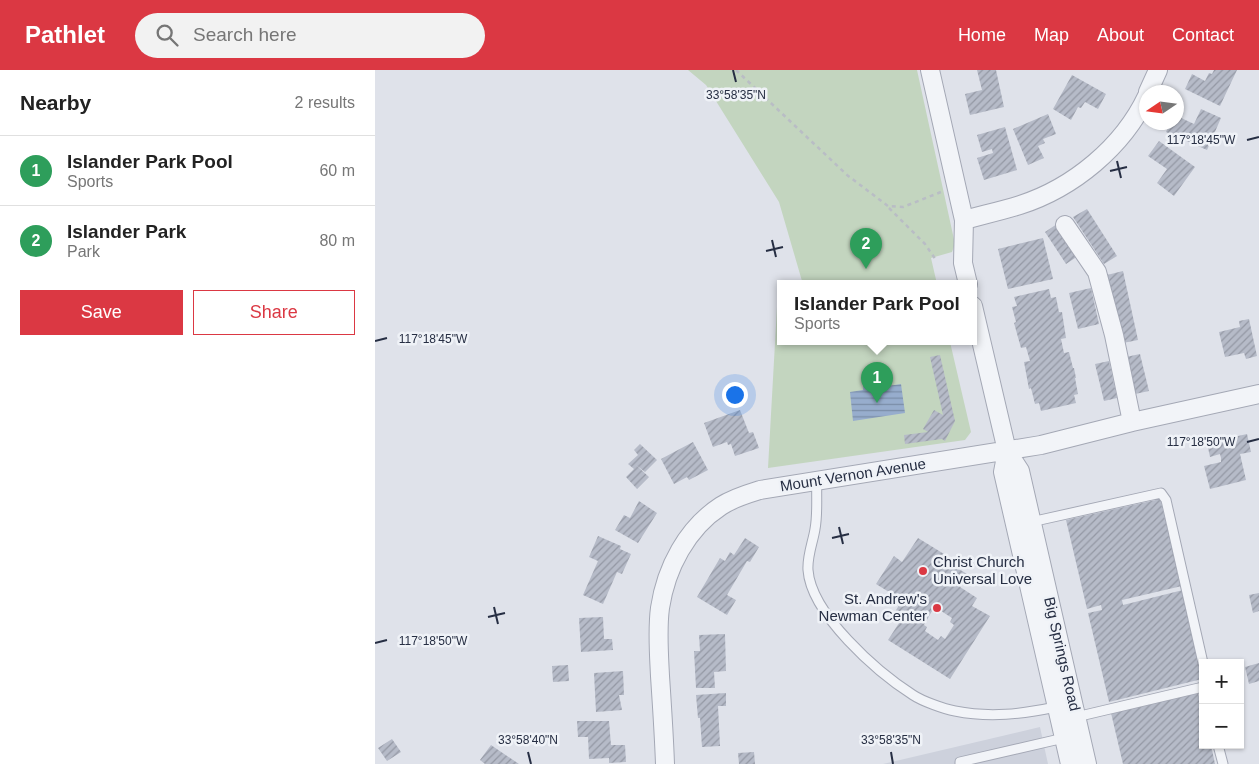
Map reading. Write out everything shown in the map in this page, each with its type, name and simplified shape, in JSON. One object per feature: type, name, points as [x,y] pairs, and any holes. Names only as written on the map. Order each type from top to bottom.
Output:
[{"type":"street","points":[[930,70],[964,220],[963,263],[967,280]]},
{"type":"street","points":[[1151,85],[1158,70]]},
{"type":"street","points":[[964,220],[1020,205],[1049,193],[1077,177],[1105,153],[1127,130],[1139,112]]},
{"type":"street","points":[[1065,225],[1097,272],[1114,335],[1132,422]]},
{"type":"street","points":[[977,323],[1007,451]]},
{"type":"street","name":"Mount Vernon Avenue","points":[[665,764],[659,646],[660,608],[666,583],[676,556],[705,518],[722,506],[738,497],[760,490],[817,479],[1041,445],[1132,422],[1259,394]]},
{"type":"street","name":"Big Springs Road","points":[[1007,451],[1020,471],[1087,764]]},
{"type":"street","name":"Big Springs Road","points":[[1007,451],[1003,472],[1070,764]]},
{"type":"lane","points":[[817,479],[815,527],[808,570],[811,583],[819,603],[837,630],[871,663],[913,696],[954,711],[993,716],[1025,713],[1056,707]]},
{"type":"lane","points":[[1031,522],[1161,493],[1164,496],[1202,659]]},
{"type":"lane","points":[[1076,717],[1199,688]]},
{"type":"lane","points":[[949,764],[1064,738]]},
{"type":"lane","points":[[1219,749],[1223,764]]},
{"type":"path","points":[[736,70],[847,175],[888,206],[925,244],[937,260]]},
{"type":"path","points":[[888,206],[903,207],[956,186]]},
{"type":"shaded area","points":[[1040,727],[1048,764],[883,764]]},
{"type":"green space","points":[[688,70],[917,70],[955,244],[952,252],[931,258],[936,280],[802,280],[779,202],[706,85]]},
{"type":"green space","points":[[777,307],[777,345],[951,345],[971,432],[965,440],[768,468]]},
{"type":"water","points":[[883,369],[888,386],[901,384],[905,413],[853,421],[850,392],[863,390],[864,372]]},
{"type":"building","points":[[977,70],[996,70],[1004,107],[970,115],[965,94],[982,90]]},
{"type":"building","points":[[1214,70],[1237,70],[1220,106],[1185,89],[1192,74],[1205,81],[1209,73],[1212,74]]},
{"type":"building","points":[[1072,75],[1106,94],[1098,109],[1085,102],[1081,108],[1078,107],[1071,120],[1053,109]]},
{"type":"building","points":[[1201,109],[1221,118],[1207,150],[1166,132],[1167,130],[1184,130],[1184,119],[1194,124]]},
{"type":"building","points":[[1048,114],[1056,134],[1043,139],[1045,143],[1038,146],[1044,158],[1028,165],[1013,129]]},
{"type":"building","points":[[1005,127],[1017,170],[984,180],[977,158],[993,153],[992,149],[982,152],[977,135]]},
{"type":"building","points":[[1159,141],[1195,167],[1174,196],[1157,183],[1167,169],[1148,156]]},
{"type":"building","points":[[1087,209],[1117,256],[1104,264],[1073,217]]},
{"type":"building","points":[[1057,224],[1078,256],[1066,264],[1045,232]]},
{"type":"building","points":[[1043,238],[1053,279],[1008,289],[998,249]]},
{"type":"building","points":[[1123,271],[1138,340],[1123,343],[1107,275]]},
{"type":"building","points":[[1091,288],[1099,324],[1078,329],[1069,293]]},
{"type":"building","points":[[1049,289],[1051,298],[1056,297],[1059,312],[1062,312],[1066,338],[1061,339],[1064,353],[1069,352],[1074,368],[1078,394],[1074,395],[1076,403],[1041,411],[1039,403],[1035,404],[1031,388],[1029,389],[1024,362],[1030,361],[1026,347],[1021,348],[1012,307],[1017,306],[1014,297]]},
{"type":"building","points":[[1249,319],[1257,356],[1246,359],[1244,353],[1225,357],[1219,332],[1240,327],[1239,321]]},
{"type":"building","points":[[1140,354],[1149,391],[1135,394],[1126,357]]},
{"type":"building","points":[[940,355],[955,421],[945,441],[942,439],[905,444],[904,435],[928,432],[923,429],[934,410],[943,415],[930,357]]},
{"type":"building","points":[[1109,361],[1117,398],[1104,401],[1095,364]]},
{"type":"building","points":[[740,410],[749,433],[753,432],[759,448],[735,456],[731,444],[728,445],[727,442],[713,447],[704,423]]},
{"type":"building","points":[[1247,434],[1251,452],[1240,454],[1246,480],[1210,489],[1204,466],[1221,462],[1221,458],[1220,454],[1210,457],[1207,443]]},
{"type":"building","points":[[693,442],[708,470],[689,480],[687,477],[674,484],[661,459]]},
{"type":"building","points":[[640,444],[657,460],[645,472],[636,465],[649,477],[637,489],[626,477],[634,469],[628,464],[638,455],[634,450]]},
{"type":"building","points":[[1160,499],[1182,586],[1122,600],[1123,605],[1183,590],[1199,665],[1199,680],[1109,702],[1088,613],[1102,610],[1101,605],[1087,609],[1066,520]]},
{"type":"building","points":[[639,501],[657,513],[638,543],[615,530],[624,515],[630,518]]},
{"type":"building","points":[[598,536],[621,546],[620,549],[631,554],[622,574],[617,572],[603,604],[583,595],[598,561],[589,557]]},
{"type":"building","points":[[745,538],[759,547],[750,562],[747,561],[727,595],[736,600],[727,615],[697,597],[720,558],[725,561],[730,552],[734,555]]},
{"type":"building","name":"St. Andrew's Newman Center","points":[[918,538],[957,562],[954,566],[967,574],[960,587],[977,598],[972,606],[990,616],[950,679],[888,640],[899,623],[892,617],[902,600],[876,584],[894,556],[902,562]],"holes":[[[938,609],[952,618],[950,622],[954,625],[945,639],[941,636],[938,640],[925,631],[927,627],[924,625],[932,611],[936,614]]]},
{"type":"building","points":[[1259,593],[1259,611],[1253,613],[1249,595]]},
{"type":"building","points":[[603,617],[604,639],[612,639],[613,650],[581,652],[579,618]]},
{"type":"building","points":[[725,634],[726,671],[714,672],[715,688],[696,688],[694,651],[700,651],[699,635]]},
{"type":"building","points":[[1259,663],[1259,681],[1249,684],[1245,667]]},
{"type":"building","points":[[568,665],[569,681],[553,682],[552,666]]},
{"type":"building","points":[[623,671],[624,695],[619,695],[622,710],[596,712],[594,673]]},
{"type":"building","points":[[726,693],[726,706],[718,706],[720,746],[702,747],[696,695]]},
{"type":"building","points":[[1198,693],[1199,749],[1212,749],[1215,764],[1123,764],[1111,713]]},
{"type":"building","points":[[577,721],[609,721],[611,745],[625,745],[626,762],[609,763],[609,758],[589,759],[588,737],[578,737]]},
{"type":"building","points":[[392,739],[401,752],[387,761],[378,748]]},
{"type":"building","points":[[491,745],[519,764],[485,764],[480,760]]},
{"type":"building","points":[[754,752],[755,764],[739,764],[738,753]]},
{"type":"place","name":"Islander Park","points":[[866,269]]},
{"type":"place","name":"Islander Park Pool","points":[[877,403]]},
{"type":"place","name":"Christ Church Universal Love","points":[[923,571]]},
{"type":"place","name":"St. Andrew's Newman Center","points":[[937,608]]}]
